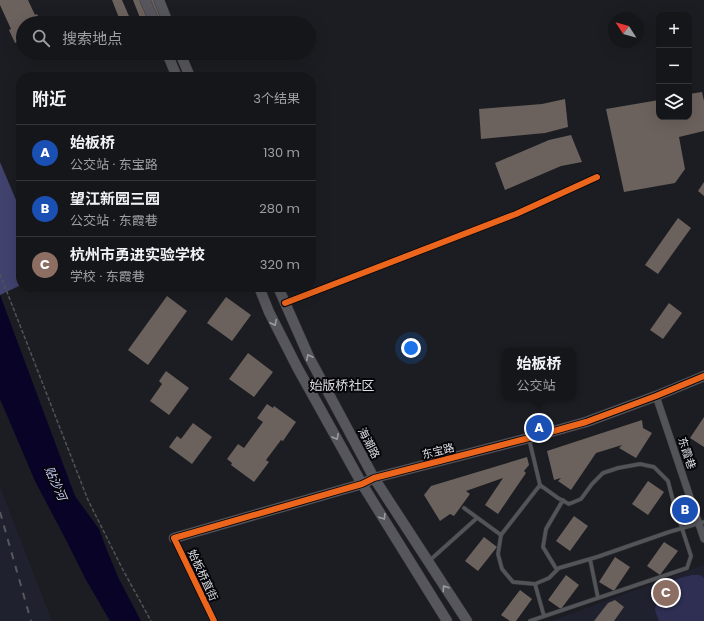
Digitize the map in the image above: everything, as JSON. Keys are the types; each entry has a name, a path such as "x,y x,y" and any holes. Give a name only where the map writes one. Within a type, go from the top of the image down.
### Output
{"main road":[{"path":"145,0 152,16"},
{"path":"159,0 165,16"},
{"path":"170,60 175,72"},
{"path":"183,60 188,72"},
{"path":"261,292 269,312 297,367 362,484 447,621"},
{"name":"海潮路","path":"280,292 309,357 374,478 467,621"},
{"name":"东宝路","path":"174,538 362,484 374,478 586,422 656,396 704,376"}],"street":[{"path":"316,291 516,214 597,177"},
{"path":"285,303 314,292"},
{"name":"东霞巷","path":"656,396 701,523 704,539"},
{"name":"始板桥直街","path":"174,538 214,621"}],"lane":[{"path":"529,438 540,485 569,504 581,499 592,484 604,473 618,468 640,464 654,467 668,481 691,556 687,568 530,621"},
{"path":"540,485 501,535 498,554 502,569 513,582 535,584 549,578 559,568 701,523"},
{"path":"557,570 543,546 546,529 563,500"},
{"path":"464,508 501,535"},
{"path":"428,562 477,518"},
{"path":"590,559 598,598"},
{"path":"535,584 544,616"}],"path":[{"path":"0,274 88,500 122,568 151,621"}],"shaded area":[{"path":"0,162 16,200 16,287 0,295"},
{"path":"0,487 52,621 0,621"},
{"path":"704,565 704,621 551,621"},
{"path":"700,575 704,578 704,621 659,621 655,609 662,591 673,581 682,577"}],"water":[{"name":"贴沙河","path":"0,295 75,496 99,529 119,579 141,621 110,621 86,580 35,481 0,399"}],"building":[{"path":"0,0 28,0 35,15 37,14 38,16 16,16 15,43 9,30 11,29 0,5"},
{"path":"112,0 122,0 129,16 118,16"},
{"path":"133,0 162,0 168,16 139,16"},
{"path":"702,92 704,101 704,131 679,137 685,169 675,183 624,192 606,109 656,101 656,120 692,120 692,94"},
{"path":"565,99 568,127 545,133 481,139 479,109 542,104"},
{"path":"571,135 582,162 561,166 505,190 495,163 549,140"},
{"path":"704,182 704,196 698,191"},
{"path":"678,218 691,228 658,274 645,265"},
{"path":"167,296 187,311 148,365 128,350"},
{"path":"226,297 251,315 232,341 207,323"},
{"path":"669,303 682,313 663,339 650,330"},
{"path":"248,353 273,372 254,397 229,379"},
{"path":"166,371 189,388 169,415 150,401 162,384 159,381"},
{"path":"267,404 273,408 274,406 296,422 283,441 281,440 266,460 269,462 254,482 231,465 232,463 227,459 238,444 244,448 263,422 257,418"},
{"path":"704,417 704,447 690,438"},
{"path":"642,420 643,428 652,433 636,458 619,448 622,445 596,453 571,490 558,481 561,478 554,480 547,451"},
{"path":"193,423 212,437 192,464 169,447 177,436 181,439"},
{"path":"527,457 529,465 524,471 526,473 498,514 485,505 503,478 466,491 470,494 454,516 450,514 440,521 424,495 431,486"},
{"path":"648,481 664,492 648,515 632,504"},
{"path":"574,516 588,526 570,551 556,541"},
{"path":"484,537 497,547 478,571 465,561"},
{"path":"664,542 678,551 660,575 647,566"},
{"path":"615,557 630,567 614,591 599,582"},
{"path":"566,575 579,585 561,609 548,600"},
{"path":"520,590 532,599 516,621 510,621 501,615"},
{"path":"615,600 624,607 614,621 594,621 608,603"}],"railway":[{"path":"0,512 31,621"}],"cycle path":[{"path":"316,291 516,214 597,177"},
{"path":"285,303 314,292"},
{"path":"214,621 174,538 362,484 374,478 586,422 656,396 704,376"}],"place":[{"name":"始板桥","path":"539,428"},
{"name":"望江新园三园","path":"685,510"},
{"name":"杭州市勇进实验学校","path":"666,593"}],"district":[{"name":"始版桥社区","path":"342,385"}]}
